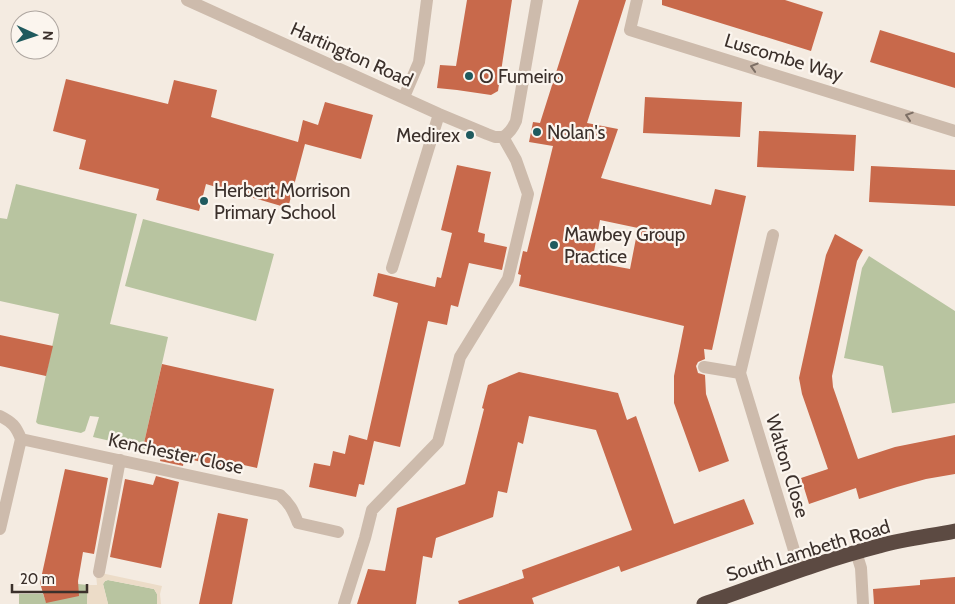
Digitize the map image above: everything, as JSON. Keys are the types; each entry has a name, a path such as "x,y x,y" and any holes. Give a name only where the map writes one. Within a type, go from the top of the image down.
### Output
{"highway":[{"name":"South Lambeth Road","path":"704,604 856,552 955,531"}],"street":[{"name":"Hartington Road","path":"187,0 439,114 487,134 504,137"},
{"path":"404,97 419,62 427,0"},
{"path":"344,604 372,510 438,442 460,357 508,279 528,194 516,160 504,137 514,128 516,121 537,0"},
{"name":"Luscombe Way","path":"637,0 630,30 955,131"},
{"path":"392,268 439,114"},
{"path":"704,367 740,373 773,235"},
{"name":"Walton Close","path":"740,373 800,570"},
{"path":"0,416 12,422 21,439 0,529"},
{"name":"Kenchester Close","path":"21,439 280,495 294,511 298,523 338,532"},
{"path":"99,572 120,460"},
{"path":"856,552 860,568 863,604"}],"green space":[{"path":"16,184 137,214 110,324 168,337 144,443 164,448 163,453 93,437 99,417 90,416 85,431 81,433 36,422 59,314 0,301 0,218 7,219"},
{"path":"143,219 274,254 256,321 125,286"},
{"path":"869,256 955,311 955,403 892,413 883,366 844,358 862,268"},
{"path":"108,580 154,589 157,594 157,604 108,604 103,584"},
{"path":"78,584 88,585 87,604 19,604 19,594 43,594 46,602"}],"shaded area":[{"path":"101,573 162,586 160,594 161,604 157,604 157,594 154,589 108,580 103,584 108,604 87,604 88,585 97,585 96,574"}],"building":[{"path":"467,0 512,0 498,91 491,95 437,88 440,65 456,66"},
{"path":"579,0 626,0 587,123 618,129 601,178 711,205 715,189 746,196 712,350 704,349 705,359 698,362 696,366 698,373 705,375 706,394 729,461 699,472 674,403 674,376 684,326 519,286 521,275 518,274 523,251 527,252 553,146 529,142 533,122 540,123","holes":["600,220 638,228 630,269 592,262"]},
{"path":"662,0 785,0 823,12 811,51 662,5"},
{"path":"880,30 955,53 955,88 870,62"},
{"path":"66,79 168,104 174,80 217,90 211,117 298,142 303,120 318,125 325,102 373,115 361,159 305,144 288,208 206,184 199,211 156,200 159,189 79,169 86,140 53,131"},
{"path":"645,97 742,102 740,137 643,133"},
{"path":"759,131 856,135 854,171 757,167"},
{"path":"457,165 491,172 478,232 485,234 484,242 507,247 502,270 469,263 458,307 451,305 447,325 428,321 400,447 374,441 364,485 359,484 356,497 309,487 314,463 330,466 333,451 345,454 349,435 367,440 398,303 373,296 378,273 435,287 437,277 441,278 452,233 441,230"},
{"path":"871,166 955,170 955,206 869,202"},
{"path":"835,234 863,250 857,261 832,376 833,387 858,459 895,447 955,435 955,474 926,479 859,499 856,488 809,504 801,478 828,469 802,394 799,378 826,255"},
{"path":"0,335 53,346 46,376 0,366"},
{"path":"162,364 274,389 257,468 239,464 237,470 184,458 183,466 160,461 164,448 144,443"},
{"path":"519,372 618,393 627,420 636,416 674,524 744,499 754,524 621,572 619,566 532,598 534,604 459,604 458,601 524,578 522,570 632,530 596,430 529,416 523,444 518,442 507,493 498,491 493,517 436,538 432,558 423,556 416,604 357,604 368,569 385,571 397,508 465,484 484,409 482,408 488,385"},
{"path":"65,469 108,478 94,554 83,552 78,581 79,596 46,603 40,583"},
{"path":"156,476 179,482 161,568 110,557 125,479 153,485"},
{"path":"218,513 248,519 232,604 199,604"},
{"path":"955,577 955,604 874,604 873,589 920,585 920,580"}],"place":[{"name":"O Fumeiro","path":"469,76"},
{"name":"Nolan's","path":"537,132"},
{"name":"Medirex","path":"470,135"},
{"name":"Herbert Morrison Primary School","path":"204,201"},
{"name":"Mawbey Group Practice","path":"554,245"}]}
